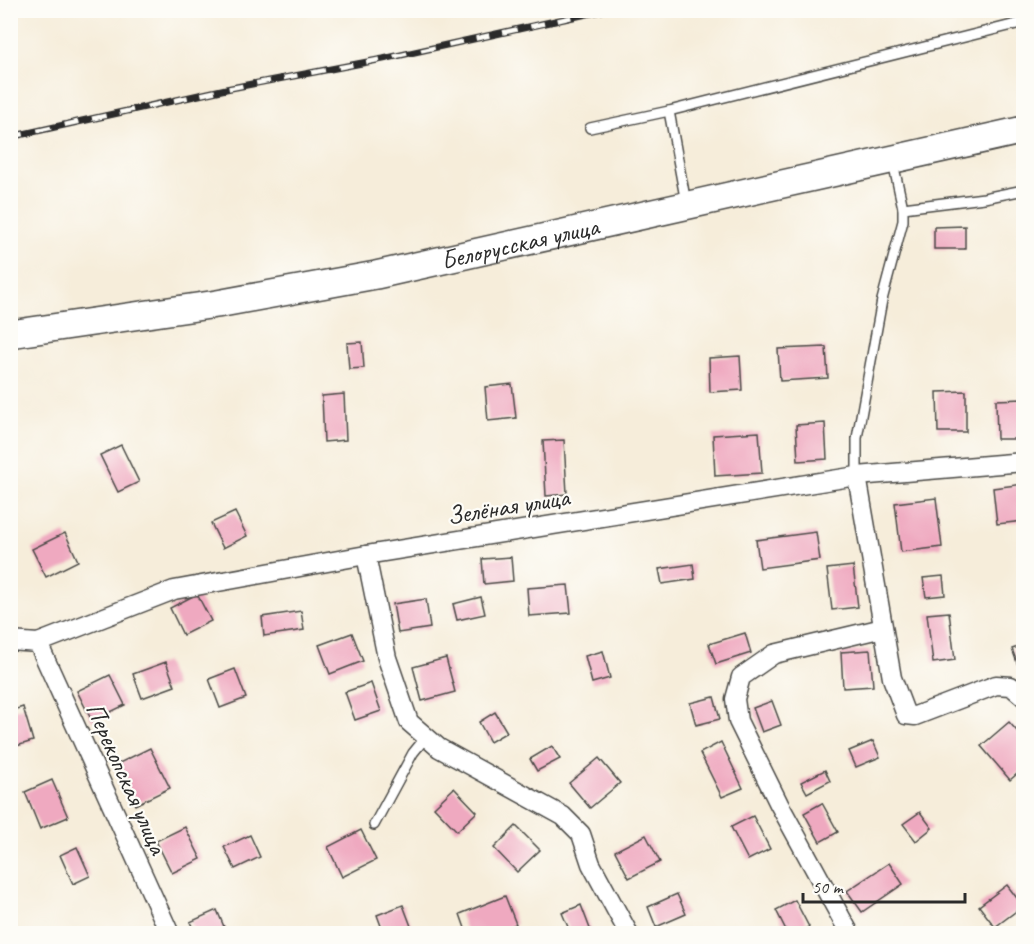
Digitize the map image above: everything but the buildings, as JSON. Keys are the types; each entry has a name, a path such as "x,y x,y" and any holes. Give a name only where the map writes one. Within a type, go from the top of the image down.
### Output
{"main road":[{"name":"Белорусская улица","path":"10,334 217,304 376,275 1023,130"}],"street":[{"name":"Зелёная улица","path":"10,641 38,643 174,590 366,555 857,476 1023,462"},
{"path":"857,476 892,678 906,715 915,716 996,685 1011,686 1023,697"},
{"path":"366,555 387,658 409,722 439,748 562,816 580,834 591,864 629,933"},
{"path":"850,933 779,804 738,721 735,699 741,677 774,654 883,628"},
{"name":"Перекопская улица","path":"38,643 170,933"}],"lane":[{"path":"590,128 669,111 1023,22"},
{"path":"669,111 686,205"},
{"path":"857,476 857,438 882,300 903,221 903,208 892,159"},
{"path":"903,208 984,198 1023,190"},
{"path":"374,825 413,753 426,737"}],"railway":[{"path":"10,137 226,89 383,59 605,10"}]}
